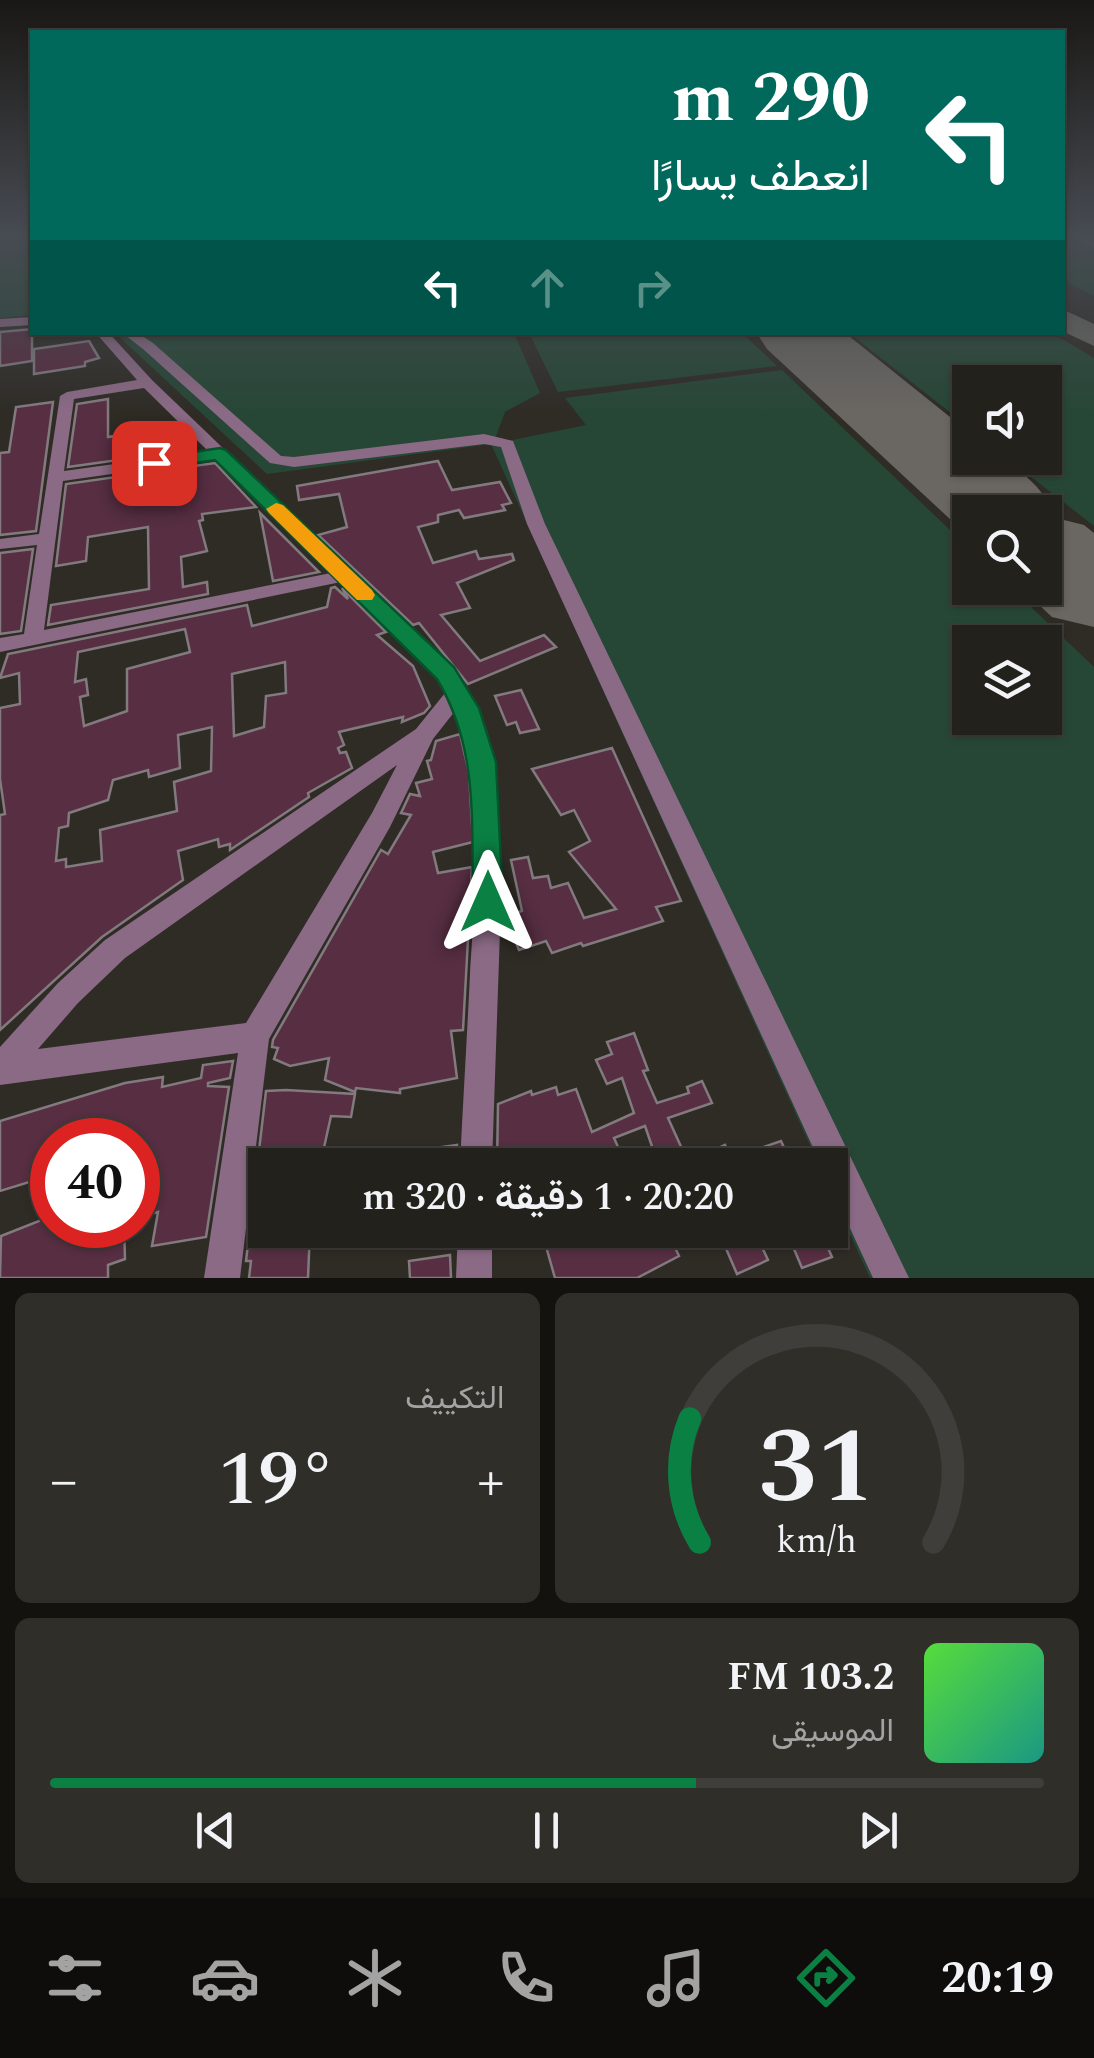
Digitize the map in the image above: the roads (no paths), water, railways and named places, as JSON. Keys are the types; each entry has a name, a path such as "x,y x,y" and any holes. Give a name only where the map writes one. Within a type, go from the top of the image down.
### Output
{"street":[{"path":"0,314 30,312"},
{"path":"0,323 30,321"},
{"path":"104,335 147,383 445,673 476,730 483,762 490,872 477,1148"},
{"path":"132,335 276,460 312,460 484,439 508,444 536,524 892,1278"},
{"path":"32,638 67,396 147,383"},
{"path":"56,477 220,454"},
{"path":"0,544 47,538"},
{"path":"0,645 345,576"},
{"path":"222,1278 255,1036 381,820 424,735 458,691"},
{"path":"0,1070 68,993 115,950 424,735"},
{"path":"0,1070 255,1036"},
{"path":"474,1278 475,1248"}]}
